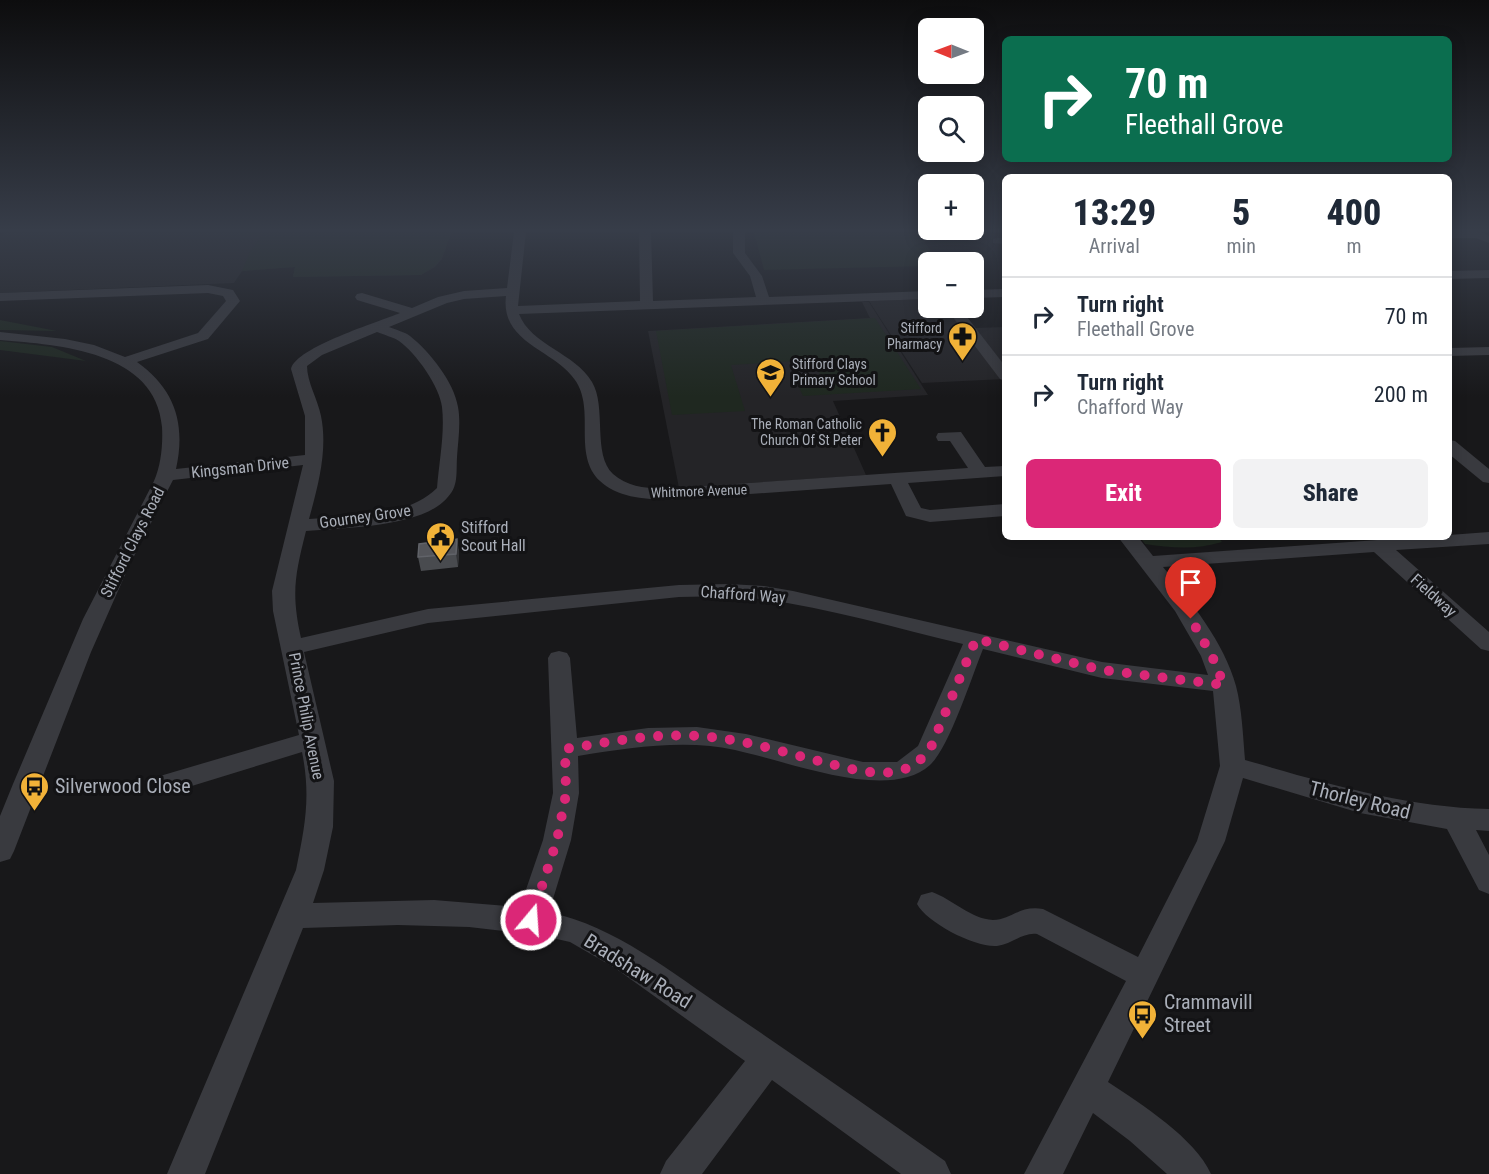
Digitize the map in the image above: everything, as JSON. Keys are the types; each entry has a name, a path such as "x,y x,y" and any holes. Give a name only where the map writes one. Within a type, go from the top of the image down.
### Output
{"street":[{"path":"512,301 513,287"},
{"path":"646,287 646,305"},
{"path":"759,287 763,301"},
{"path":"0,297 208,289 228,293 233,302 203,336 123,362"},
{"path":"984,294 1002,293"},
{"name":"Prince Philip Avenue","path":"186,1174 293,916 310,870 319,827 321,781 284,611 283,591 313,459 315,430 311,401 299,369 300,364 317,352 454,297 646,305 918,295"},
{"path":"362,297 412,312"},
{"name":"Whitmore Avenue","path":"512,301 518,325 564,361 584,381 591,400 598,466 602,473 616,484 643,492 666,494 1002,471"},
{"path":"961,318 1002,372"},
{"name":"Gourney Grove","path":"297,526 398,515 424,507 442,495 446,489 451,420 446,390 429,365 404,338 377,327"},
{"name":"Stifford Clays Road","path":"0,336 74,344 101,352 142,372 160,393 172,429 166,475 109,586 63,689 0,851"},
{"path":"1452,352 1489,351"},
{"path":"944,437 955,436 980,473"},
{"path":"1456,451 1489,456"},
{"path":"1456,451 1489,478"},
{"name":"Kingsman Drive","path":"166,475 313,459"},
{"path":"897,479 913,512 930,516 1002,510"},
{"path":"1148,562 1489,538"},
{"path":"1043,1174 1088,1089 1211,841 1233,766 1224,685 1198,629 1130,540"},
{"name":"Fieldway","path":"1379,546 1489,644"},
{"name":"Chafford Way","path":"293,647 428,616 680,591 729,590 764,592 793,597 1102,670 1224,685"},
{"path":"565,749 639,737 696,735 723,738 857,770 882,774 901,771 916,764 929,752 976,639"},
{"path":"531,920 557,840 566,794 559,658"},
{"path":"169,783 313,740"},
{"name":"Thorley Road","path":"1233,766 1385,808 1455,819 1489,820"},
{"path":"1455,819 1489,882"},
{"path":"932,904 987,933 1002,933 1029,919 1043,922 1145,976"},
{"name":"Bradshaw Road","path":"293,916 417,912 531,920 576,931 618,954 769,1057 932,1174"},
{"path":"679,1174 769,1057"},
{"path":"1088,1089 1130,1117 1172,1153 1192,1174"}],"shaded area":[{"path":"0,287 145,287 0,293"},
{"path":"918,299 918,318 967,318 975,328 1002,327 1002,379 922,383 869,301"},
{"name":"Stifford Clays Primary School","path":"862,302 869,302 928,395 833,401 866,475 679,488 648,331 870,318"},
{"path":"875,318 921,389 803,396 797,383 824,381 812,360 731,365 745,411 672,415 656,331"},
{"path":"0,320 57,331 0,330"},
{"path":"0,341 52,347 86,361 0,350"},
{"path":"1142,540 1220,540 1222,542 1193,547 1145,544"}],"building":[{"path":"457,539 456,554 418,557 419,544"}],"place":[{"name":"Stifford Pharmacy","path":"963,362"},
{"name":"Stifford Clays Primary School","path":"771,398"},
{"name":"The Roman Catholic Church Of St Peter","path":"883,458"},
{"name":"Stifford Scout Hall","path":"440,562"},
{"name":"Silverwood Close","path":"34,812"},
{"name":"Crammavill Street","path":"1143,1040"}],"route":[{"path":"531,920 557,840 566,794 565,749 639,737 696,735 723,738 857,770 882,774 901,771 916,764 929,752 976,639 1102,670 1224,685 1212,656 1191,619"}]}
